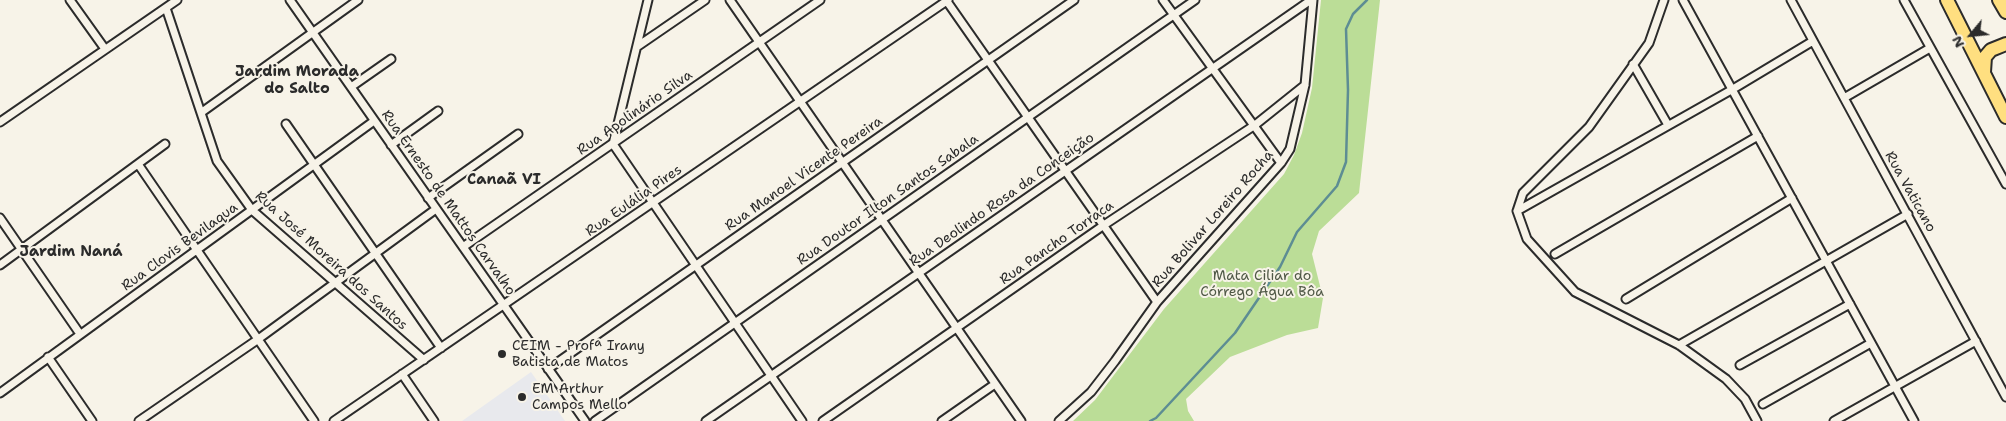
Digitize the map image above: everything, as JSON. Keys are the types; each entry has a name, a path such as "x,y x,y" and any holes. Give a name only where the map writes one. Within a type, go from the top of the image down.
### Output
{"highway":[{"path":"1948,0 2006,117"},
{"path":"1999,0 2006,12"},
{"path":"1984,72 1985,57 1991,50 2006,44"}],"street":[{"path":"70,0 104,50"},
{"path":"0,122 177,0"},
{"name":"Rua Ernesto de Mattos Carvalho","path":"290,0 585,421"},
{"path":"202,112 358,0"},
{"path":"648,0 612,144 802,421"},
{"path":"638,46 705,0"},
{"path":"730,0 1021,421"},
{"name":"Rua Apolinário Silva","path":"463,247 820,0"},
{"path":"947,0 1157,302"},
{"name":"Rua Eulália Pires","path":"334,421 947,0"},
{"name":"Rua Manoel Vicente Pereira","path":"548,369 1074,0"},
{"path":"1163,0 1281,162"},
{"name":"Rua Doutor Ilton Santos Sabala","path":"595,421 1195,0"},
{"name":"Rua Deolindo Rosa da Conceição","path":"706,421 1312,0"},
{"name":"Rua Bolivar Loreiro Rocha","path":"1059,421 1090,392 1116,361 1157,302 1281,162 1290,149 1305,85 1312,0"},
{"path":"1664,0 1649,42 1589,127 1523,194 1517,212 1527,240 1575,292 1679,345 1726,379 1745,398 1757,421"},
{"path":"1683,0 1914,421"},
{"name":"Rua Vaticano","path":"1791,0 1976,341 2004,388 2006,397"},
{"path":"1904,0 2006,184"},
{"name":"Rua José Moreira dos Santos","path":"166,8 217,161 252,210 424,360"},
{"path":"1517,212 1733,89 1813,41"},
{"path":"1844,98 1930,48"},
{"path":"351,87 390,59"},
{"path":"1633,64 1668,125"},
{"name":"Rua Pancho Torraca","path":"824,421 1104,225 1255,125 1305,85"},
{"path":"391,145 438,111"},
{"name":"Rua Clovis Bevilaqua","path":"0,394 48,357 374,121"},
{"path":"286,124 441,348"},
{"path":"428,198 518,134"},
{"path":"1555,254 1758,136"},
{"path":"0,266 165,144"},
{"path":"138,164 314,421"},
{"path":"1626,299 1792,198"},
{"path":"139,421 258,340 335,284 375,252 436,209"},
{"path":"1679,345 1908,214"},
{"path":"0,218 80,334"},
{"path":"1740,365 1850,304"},
{"path":"1834,421 1976,341"},
{"path":"1763,404 1871,343"},
{"path":"48,357 92,421"},
{"path":"402,374 434,421"},
{"path":"942,421 995,384"}],"shaded area":[{"name":"EM Arthur Campos Mello","path":"531,372 565,421 462,421"}],"green space":[{"name":"Mata Ciliar do Córrego Água Bôa","path":"1321,0 1380,0 1359,193 1319,231 1312,254 1323,298 1318,328 1287,335 1230,357 1186,399 1188,411 1194,421 1073,421 1095,400 1164,309 1284,174 1294,155 1302,133 1312,88"}],"waterway":[{"path":"1150,421 1156,418 1235,333 1280,267 1297,232 1337,186 1346,162 1348,90 1346,29 1353,14 1367,0"}],"place":[{"name":"CEIM - Profª Irany Batista de Matos","path":"502,354"},
{"name":"EM Arthur Campos Mello","path":"522,397"}],"district":[{"name":"Jardim Morada do Salto","path":"297,80"},
{"name":"Canaã VI","path":"504,180"},
{"name":"Jardim Naná","path":"71,252"}]}
